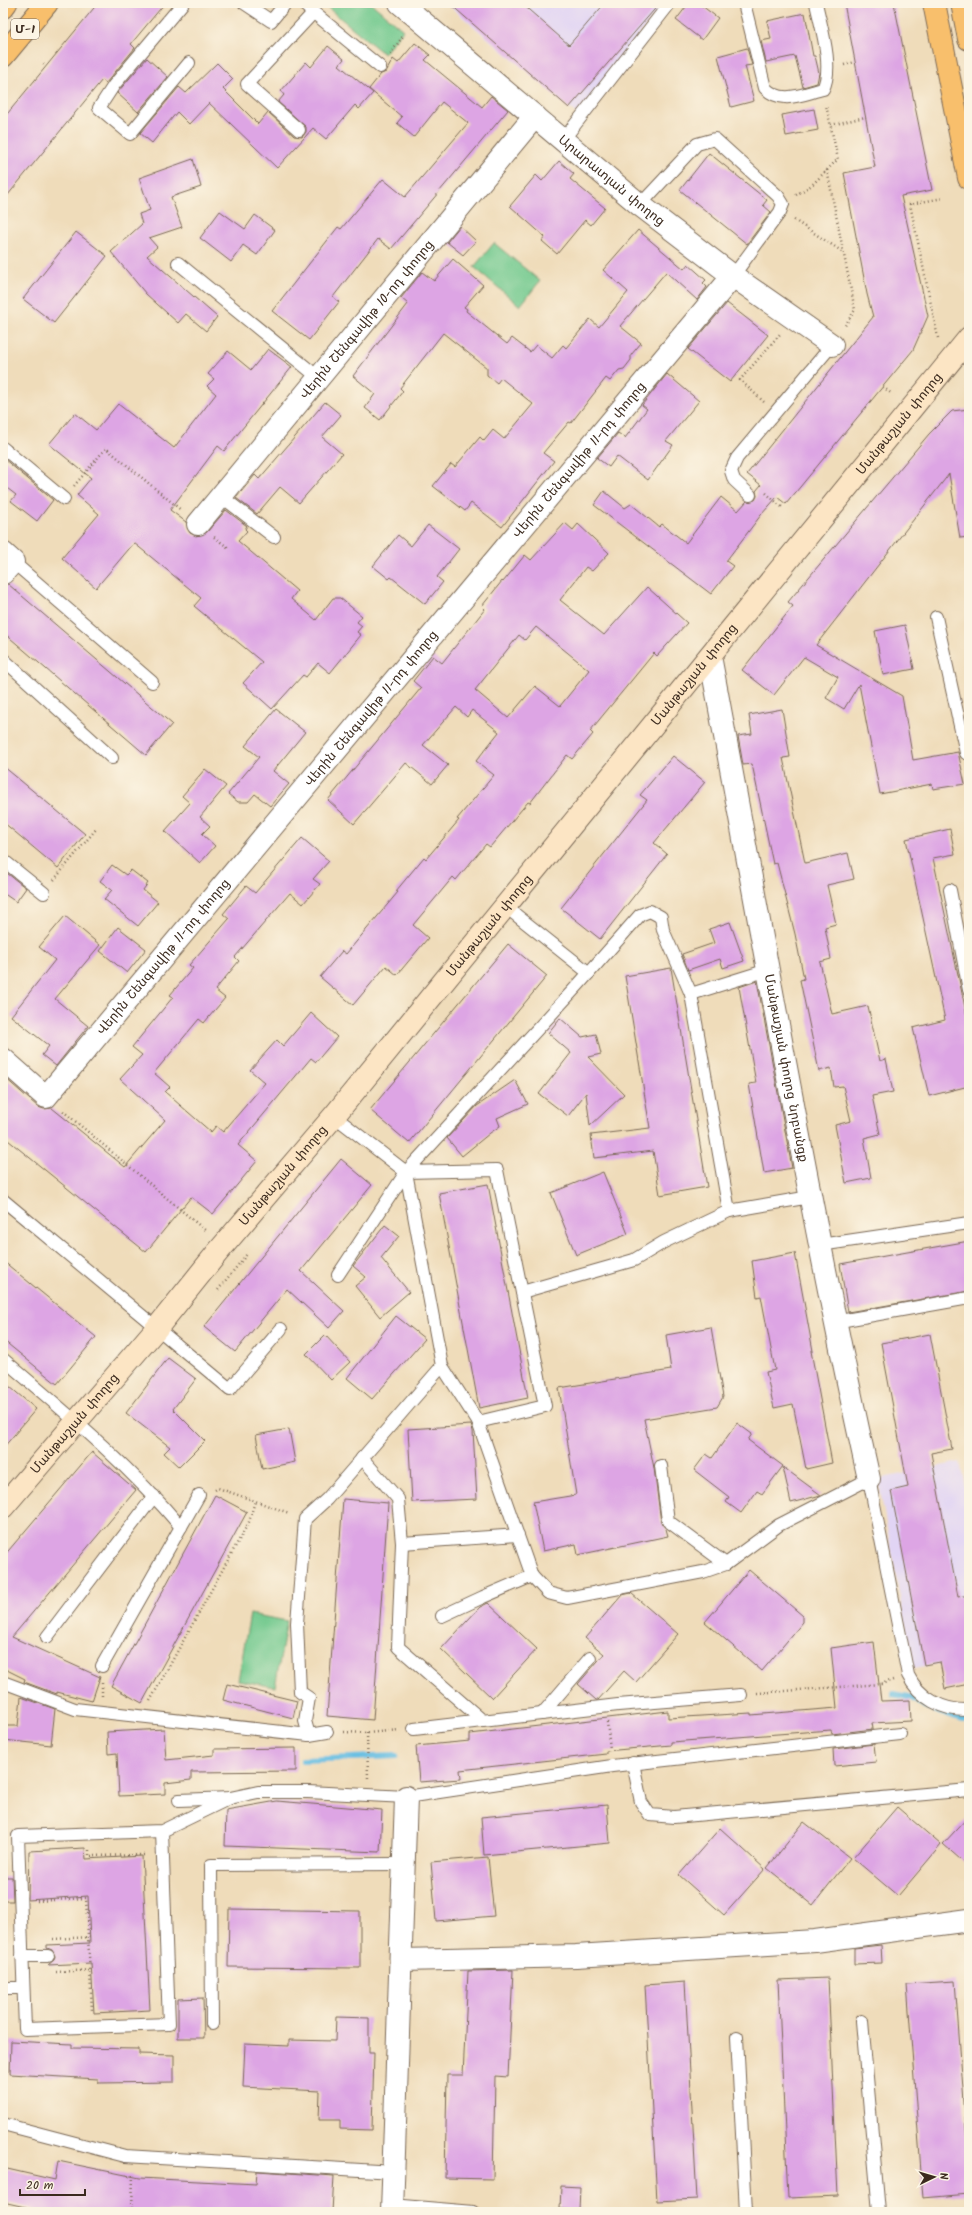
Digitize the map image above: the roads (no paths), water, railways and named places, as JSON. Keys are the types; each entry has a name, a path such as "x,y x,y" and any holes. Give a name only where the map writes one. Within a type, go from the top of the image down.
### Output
{"main road":[{"name":"Մ-1","path":"3,7 6,3"},
{"name":"Մ-1","path":"3,56 47,3"},
{"path":"934,3 969,178"},
{"path":"962,3 969,39"}],"street":[{"name":"Արարատյան փողոց","path":"400,3 640,205 733,276 832,346"},
{"name":"Վերին Շենգավիթ 10-րդ փողոց","path":"198,524 535,116"},
{"name":"Վերին Շենգավիթ 11-րդ փողոց","path":"3,1059 46,1097 733,276"},
{"name":"Մանթաշյան փողոց","path":"3,1507 156,1329 217,1253 334,1116 969,338"},
{"name":"Մանթաշյան փողոց նրբանցք","path":"710,656 834,1322 869,1479"},
{"path":"392,2209 406,1797"},
{"path":"400,1960 576,1956 799,1942 969,1920"}],"lane":[{"path":"183,3 114,85 98,108 130,134 189,63"},
{"path":"244,3 271,21 286,3"},
{"path":"302,3 380,66"},
{"path":"563,140 670,3"},
{"path":"744,3 765,88 772,95 783,98 823,89 827,82 828,68 816,3"},
{"path":"300,130 247,84 313,13"},
{"path":"640,205 697,144 715,139 778,196 781,208 733,276"},
{"path":"178,263 319,378"},
{"path":"750,495 734,480 731,471 737,458 832,346"},
{"path":"3,448 64,499"},
{"path":"221,496 274,536"},
{"path":"6,563 152,682"},
{"path":"936,617 966,753 969,752"},
{"path":"3,659 112,758"},
{"path":"3,860 44,893"},
{"path":"950,890 969,990"},
{"path":"506,907 589,973"},
{"path":"338,1275 406,1172 589,973 640,915 650,911 661,917 663,930 691,994 729,1211"},
{"path":"691,994 768,970"},
{"path":"334,1116 406,1172 497,1170 545,1406 478,1422"},
{"path":"406,1172 442,1366 478,1422 532,1576 548,1593 567,1598 703,1572 726,1564 779,1525 869,1479 908,1675 914,1686 933,1703 958,1710 969,1710"},
{"path":"522,1292 634,1260 664,1242 729,1211 810,1197"},
{"path":"3,1200 156,1329 230,1389 281,1329"},
{"path":"820,1245 969,1223"},
{"path":"834,1322 969,1298"},
{"path":"3,1358 77,1422 154,1496 180,1527"},
{"path":"309,1735 305,1722 308,1698 300,1692 296,1623 305,1519 327,1499 442,1366"},
{"path":"362,1458 398,1499 402,1543 398,1647 483,1720"},
{"path":"661,1466 668,1521 726,1564"},
{"path":"102,1666 199,1494"},
{"path":"47,1637 154,1496"},
{"path":"402,1543 518,1535"},
{"path":"442,1616 532,1576"},
{"path":"542,1714 590,1658"},
{"path":"3,1682 75,1709 309,1735 327,1732"},
{"path":"414,1728 741,1695"},
{"path":"179,1800 230,1798 258,1792 308,1792 406,1797 633,1763 900,1734"},
{"path":"633,1763 641,1802 650,1815 674,1817 969,1790"},
{"path":"162,1832 169,2024 25,2029 18,1836 162,1832 230,1798"},
{"path":"212,2024 211,1865 403,1864"},
{"path":"22,1956 48,1956"},
{"path":"3,1988 23,1988"},
{"path":"862,2021 879,2212"},
{"path":"737,2037 746,2212"},
{"path":"3,2124 125,2156 394,2172"},
{"path":"392,2209 474,2212"}],"waterway":[{"path":"893,1694 913,1698 927,1708 962,1720 969,1719"},
{"path":"303,1760 396,1756"}]}
